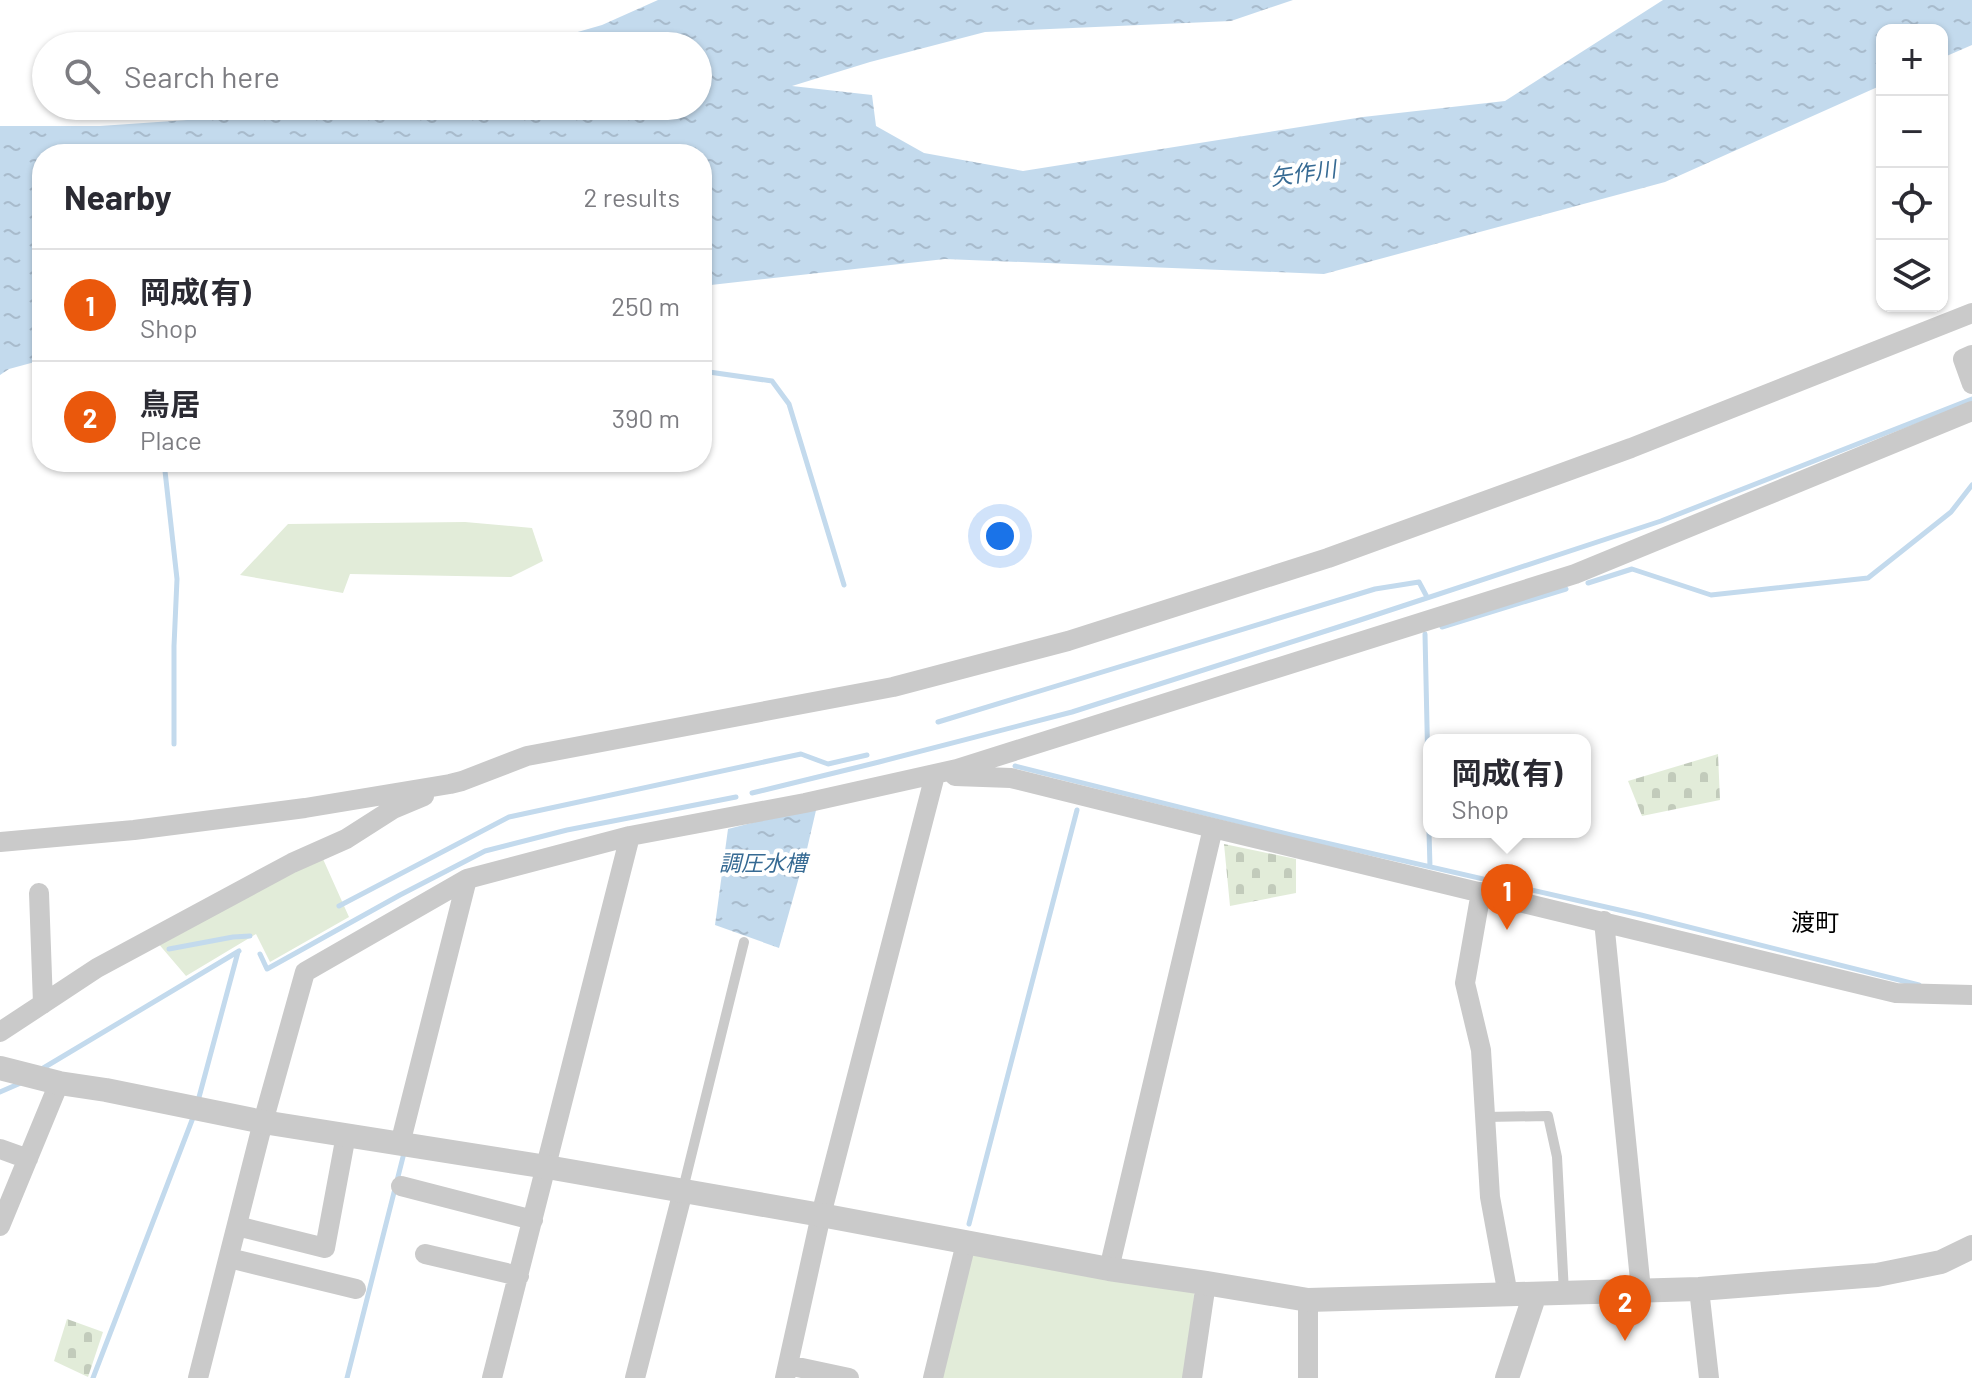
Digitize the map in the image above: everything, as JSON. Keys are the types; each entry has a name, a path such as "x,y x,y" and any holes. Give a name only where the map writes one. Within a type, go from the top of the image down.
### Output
{"street":[{"path":"0,842 134,830 305,808 450,784 527,756 893,687 1068,641 1314,563 1400,532 1631,448 1972,313"},
{"path":"1972,355 1963,359 1972,384"},
{"path":"198,1378 305,972 467,879 630,836 935,775 1575,574 1972,411"},
{"path":"935,775 1011,778 1896,993 1972,995"},
{"path":"849,1378 787,1372 821,1215 935,775"},
{"path":"0,1032 97,968 292,863 346,839 393,809 450,784"},
{"path":"1109,1269 1213,828"},
{"path":"492,1378 630,836"},
{"path":"400,1144 467,879"},
{"path":"1481,892 1465,983 1481,1050 1490,1197 1508,1295"},
{"path":"39,893 43,1004"},
{"path":"1604,921 1641,1290"},
{"path":"0,1068 59,1083 263,1122 547,1167 1109,1269 1308,1300 1699,1289 1877,1275 1941,1262 1972,1247"},
{"path":"0,1226 59,1083"},
{"path":"237,1226 325,1248 346,1135"},
{"path":"0,1149 28,1159"},
{"path":"401,1186 533,1220"},
{"path":"635,1378 683,1191"},
{"path":"933,1378 966,1243"},
{"path":"425,1254 519,1276"},
{"path":"229,1258 356,1289"},
{"path":"1192,1378 1206,1283"},
{"path":"1699,1289 1709,1378"},
{"path":"1507,1378 1535,1294"},
{"path":"1308,1300 1308,1378"}],"lane":[{"path":"683,1191 744,942"},
{"path":"1485,1117 1548,1116 1557,1157 1564,1293"}],"green space":[{"path":"465,522 532,528 543,561 511,577 350,574 343,593 240,575 288,524"},
{"path":"1718,754 1720,800 1642,816 1628,781"},
{"path":"1224,844 1296,859 1296,893 1230,906"},
{"path":"323,859 349,917 270,962 256,934 186,976 157,942 294,866"},
{"path":"973,1253 1194,1293 1191,1378 941,1378"},
{"path":"67,1319 103,1332 88,1377 54,1361"}],"water":[{"name":"矢作川","path":"658,0 1293,0 1231,21 985,32 792,86 872,95 876,126 924,153 1023,171 1363,117 1505,101 1663,0 1972,0 1972,45 1948,55 1948,24 1876,24 1876,88 1665,182 1324,274 945,259 712,285 712,144 32,144 32,363 0,375 0,126 100,126 186,120 712,120 712,32 578,32 602,25"},
{"name":"調圧水槽","path":"817,806 779,948 715,925 728,829"}],"waterway":[{"path":"712,372 772,381 789,404 844,585"},
{"path":"752,793 1072,712 1354,622 1661,521 1972,399"},
{"path":"165,472 177,579 174,744"},
{"path":"1588,583 1632,569 1711,595 1868,578 1951,512 1972,485"},
{"path":"938,722 1375,589 1419,582 1427,597"},
{"path":"1442,627 1566,589"},
{"path":"1425,634 1427,734"},
{"path":"339,906 509,817 801,754 828,764 867,755"},
{"path":"1015,766 1291,835 1641,915 1919,985"},
{"path":"260,954 267,969 485,851 567,830 736,797"},
{"path":"969,1224 1077,810"},
{"path":"1429,838 1430,867"},
{"path":"169,949 250,936"},
{"path":"40,1070 239,951"},
{"path":"198,1101 238,952"},
{"path":"0,1092 23,1082"},
{"path":"93,1378 194,1115"},
{"path":"347,1378 404,1153"}],"place":[{"name":"岡成(有)","path":"1507,930"},
{"name":"鳥居","path":"1625,1341"}],"district":[{"name":"渡町","path":"1815,921"}]}
